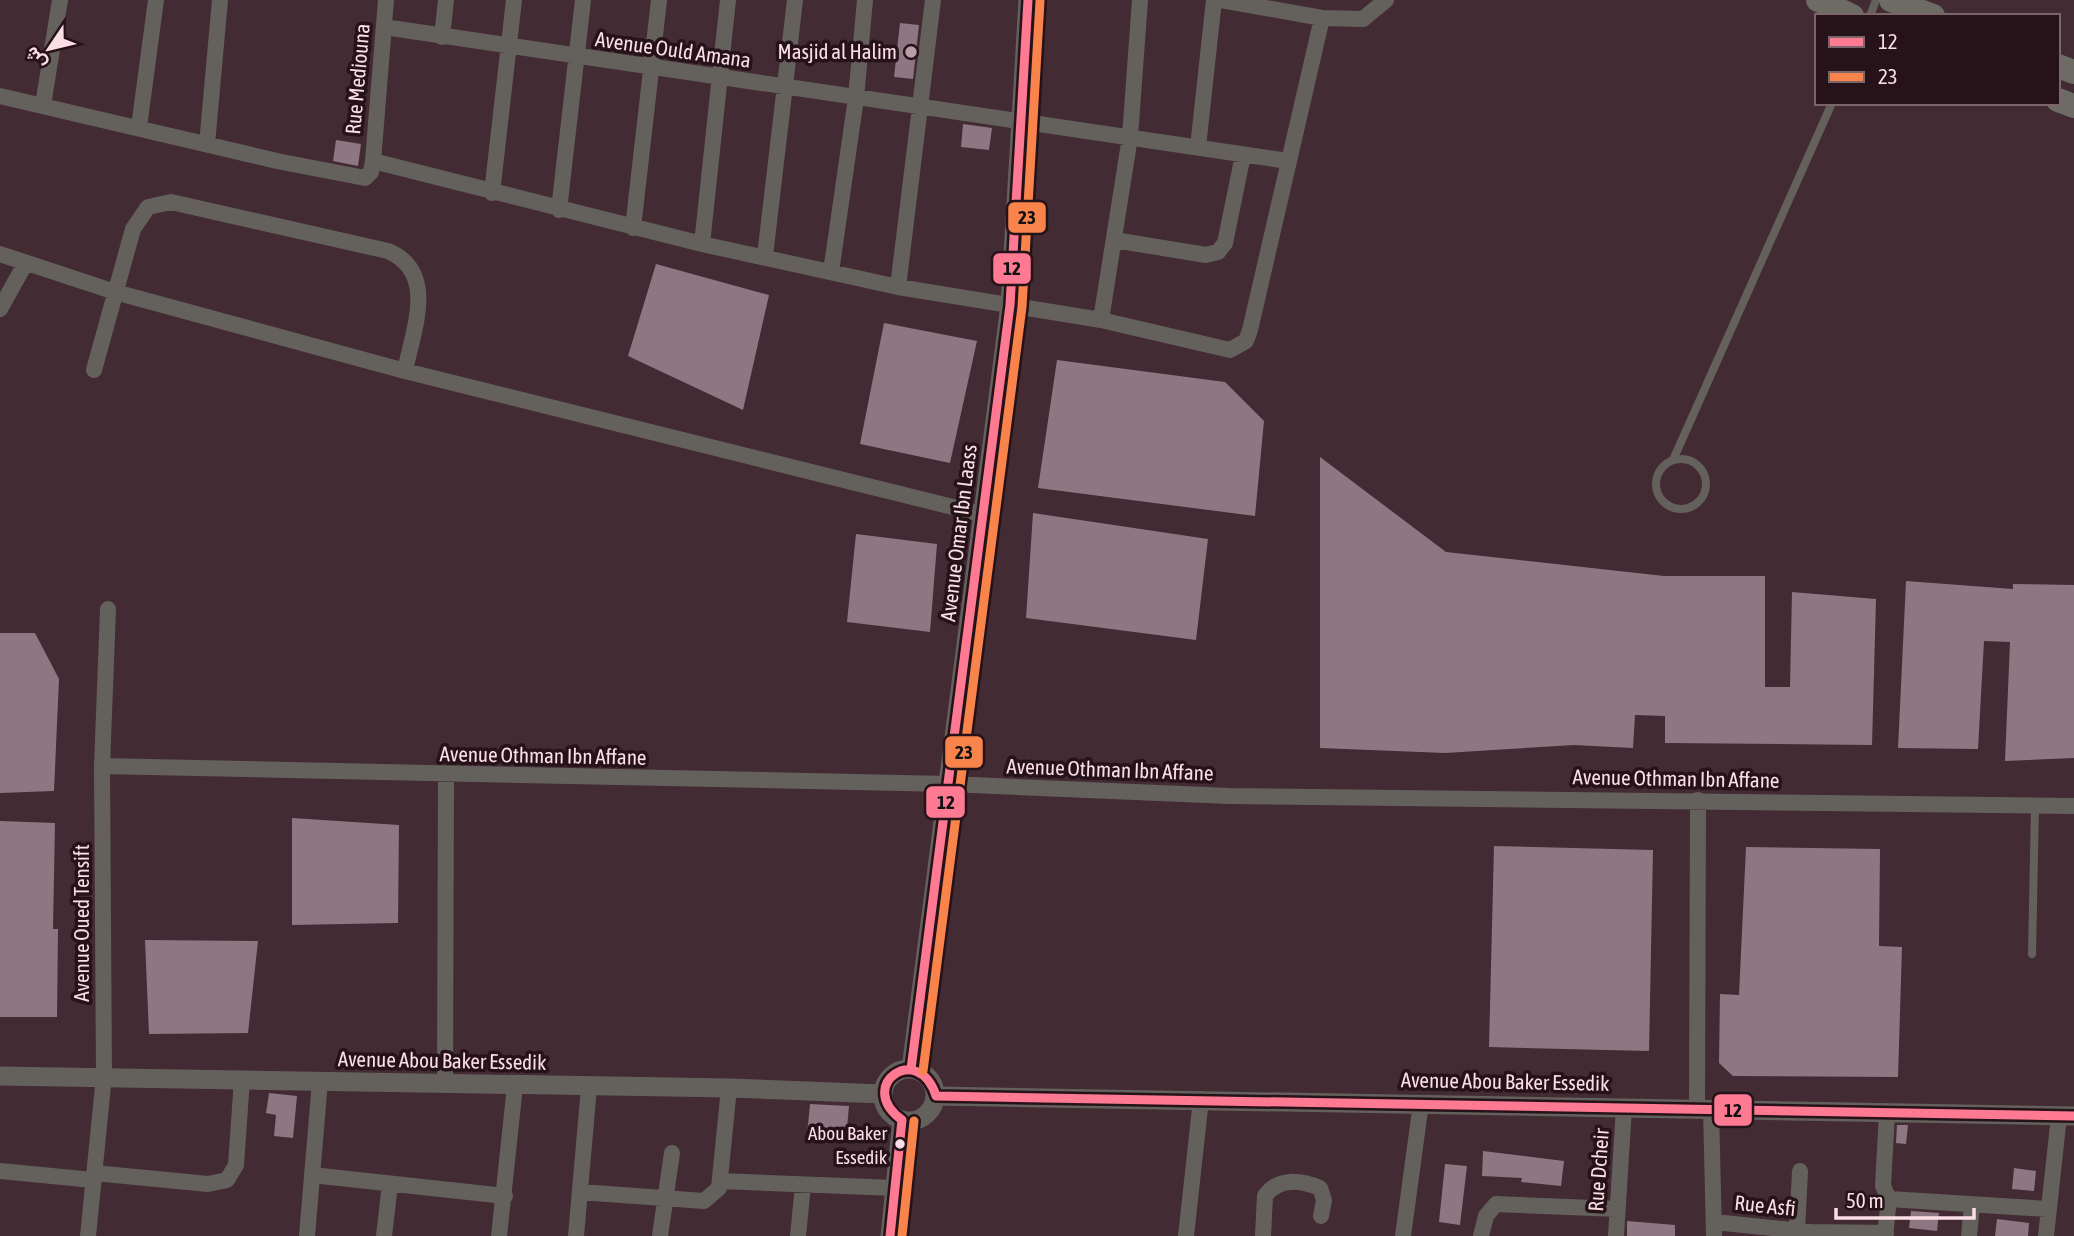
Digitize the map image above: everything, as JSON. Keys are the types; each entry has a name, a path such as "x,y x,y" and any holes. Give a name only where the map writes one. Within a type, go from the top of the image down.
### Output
{"main road":[{"path":"1818,0 1848,14"},
{"path":"1891,0 1928,14"}],"street":[{"path":"43,105 60,0"},
{"path":"139,127 156,0"},
{"path":"207,144 220,0"},
{"name":"Rue Mediouna","path":"373,161 386,0"},
{"path":"442,37 446,0"},
{"path":"492,193 514,0"},
{"path":"559,210 583,0"},
{"path":"634,228 659,0"},
{"path":"702,244 728,0"},
{"path":"765,256 795,0"},
{"path":"831,272 856,98 865,0"},
{"path":"898,286 922,108 933,0"},
{"name":"Avenue Omar Ibn Laass","path":"911,1069 985,515 1010,305 1028,0"},
{"path":"1101,320 1130,138 1140,0"},
{"path":"1198,147 1214,0"},
{"path":"1221,0 1286,6 1322,18 1363,19 1386,0"},
{"path":"0,96 355,178 369,175 373,161 702,244 898,286 1101,320 1223,350 1239,346 1250,330 1322,18"},
{"name":"Avenue Ould Amana","path":"384,27 1288,161"},
{"path":"1114,240 1206,255 1218,252 1224,243 1242,155"},
{"path":"94,370 139,216 159,203 185,202 388,251 412,267 419,284 405,371"},
{"path":"0,254 115,292 405,371 985,515"},
{"path":"0,309 25,264"},
{"name":"Avenue Oued Tensift","path":"88,1236 104,1076 102,766 108,609"},
{"name":"Avenue Othman Ibn Affane","path":"102,766 948,785 1230,796 2074,806"},
{"path":"445,1084 446,775"},
{"path":"1698,800 1704,1108 1714,1229"},
{"path":"911,1069 919,1070 931,1080 936,1096 925,1117 909,1122 888,1110 883,1094 889,1079 895,1073 911,1069"},
{"name":"Avenue Abou Baker Essedik","path":"0,1076 729,1088 883,1094"},
{"path":"0,1171 208,1184 227,1180 236,1164 242,1079"},
{"path":"307,1236 320,1081"},
{"path":"499,1236 515,1086"},
{"path":"576,1236 589,1087"},
{"path":"580,1192 664,1200 704,1201 714,1196 720,1181 729,1088"},
{"name":"Avenue Abou Baker Essedik","path":"936,1096 2066,1116"},
{"path":"1186,1236 1201,1099"},
{"path":"1403,1236 1421,1103"},
{"name":"Rue Dcheir","path":"1616,1236 1624,1107"},
{"path":"1885,1234 1889,1199 1883,1186 1887,1112"},
{"path":"2046,1236 2048,1209 2066,1116"},
{"path":"890,1236 902,1120"},
{"path":"660,1236 672,1153"},
{"path":"1800,1171 1806,1233"},
{"path":"312,1175 505,1196"},
{"path":"720,1181 895,1188"},
{"path":"1263,1236 1265,1196 1281,1183 1290,1181 1320,1188 1324,1200 1321,1216"},
{"path":"384,1236 390,1184"},
{"path":"798,1236 803,1185"},
{"path":"1889,1199 2048,1209"},
{"path":"1481,1236 1486,1216 1496,1204 1618,1209"},
{"path":"1969,1236 1972,1205"},
{"name":"Rue Asfi","path":"1714,1229 1885,1234"}],"lane":[{"path":"1673,460 1686,459 1698,465 1706,476 1707,489 1701,501 1690,509 1677,509 1665,504 1657,493 1656,480 1662,467 1673,460 1831,105"},
{"path":"2032,954 2035,806"}],"building":[{"name":"Masjid al Halim","path":"900,23 919,25 913,79 894,77"},
{"path":"963,124 992,128 989,150 961,147"},
{"path":"336,140 361,144 358,166 333,161"},
{"path":"656,264 769,295 743,410 628,356"},
{"path":"884,323 977,341 950,463 860,444"},
{"path":"1057,360 1225,382 1264,421 1255,516 1038,488"},
{"path":"1320,457 1446,552 1664,576 1765,576 1765,687 1790,687 1792,592 1876,599 1872,745 1665,743 1665,716 1635,715 1633,748 1574,745 1445,753 1320,748"},
{"path":"1033,513 1208,539 1196,640 1026,618"},
{"path":"856,534 937,544 930,632 847,622"},
{"path":"1906,581 2013,589 2013,584 2074,585 2074,758 2005,761 2010,642 1984,641 1978,749 1898,748"},
{"path":"0,633 35,633 59,679 54,791 0,793"},
{"path":"292,818 399,825 398,923 292,925"},
{"path":"0,821 55,823 53,929 58,929 57,1017 0,1017"},
{"path":"1494,846 1653,850 1649,1051 1489,1047"},
{"path":"1746,847 1880,849 1879,946 1902,947 1898,1077 1733,1076 1719,1063 1720,994 1739,995"},
{"path":"145,940 258,941 248,1033 149,1034"},
{"path":"269,1093 297,1096 293,1138 274,1136 276,1115 266,1113"},
{"path":"810,1104 849,1106 846,1139 807,1135"},
{"path":"1897,1125 1908,1125 1906,1144 1896,1143"},
{"path":"1483,1151 1564,1161 1561,1186 1521,1182 1522,1178 1482,1176"},
{"path":"1445,1164 1467,1166 1460,1225 1439,1222"},
{"path":"2014,1168 2036,1171 2034,1191 2012,1189"},
{"path":"1911,1211 1939,1213 1937,1231 1909,1228"},
{"path":"1997,1219 2029,1223 2028,1236 1995,1236"},
{"path":"1627,1221 1675,1225 1675,1236 1627,1236"}],"transit line":[{"name":"12","path":"911,1069 1010,305 1028,0"},
{"name":"23","path":"923,1071 1022,307 1040,1"},
{"name":"12","path":"890,1236 902,1120 889,1107 885,1094 887,1083 895,1074 905,1070 917,1072 928,1080 936,1096 2074,1116"},
{"name":"23","path":"902,1236 914,1121"}],"place":[{"name":"Masjid al Halim","path":"911,52"},
{"name":"Abou Baker Essedik","path":"900,1144"}]}
